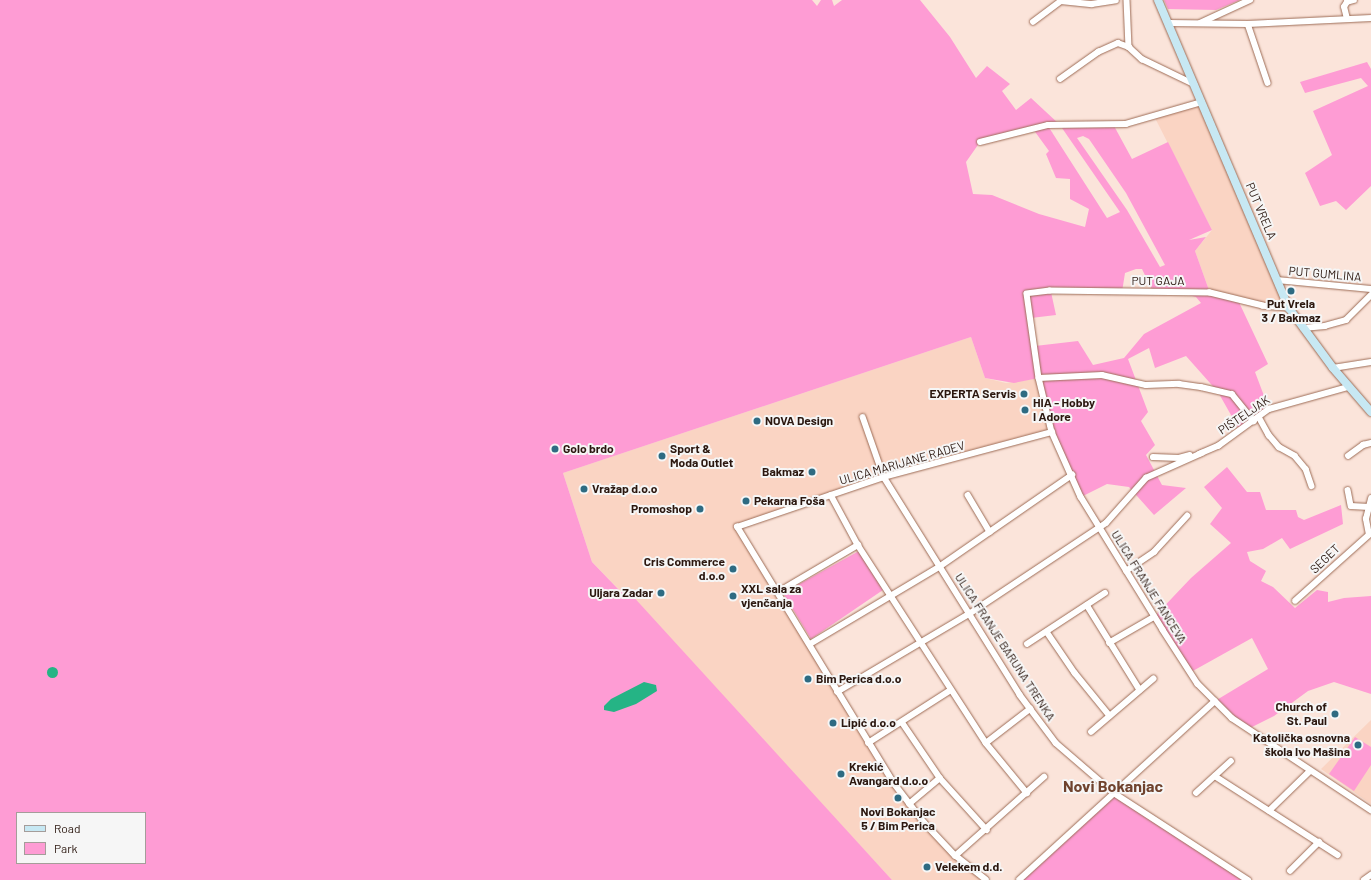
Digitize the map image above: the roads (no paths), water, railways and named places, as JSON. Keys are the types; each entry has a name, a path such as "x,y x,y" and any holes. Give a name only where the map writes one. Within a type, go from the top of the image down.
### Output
{"main road":[{"name":"PUT VRELA","path":"1158,0 1289,308 1333,368 1371,412"}],"street":[{"path":"1033,22 1061,2 1069,0 1092,4 1116,0"},
{"path":"1127,0 1129,47"},
{"path":"1198,24 1250,0"},
{"path":"1347,19 1344,7 1347,2 1354,0"},
{"path":"1169,23 1248,24 1371,18"},
{"path":"1248,24 1268,83"},
{"path":"1060,80 1098,52 1118,44 1129,47 1142,59 1195,84"},
{"path":"980,142 1054,125 1126,124 1202,102"},
{"name":"PUT GUMLINA","path":"1277,280 1371,289"},
{"name":"PUT GAJA","path":"1027,294 1050,291 1210,293 1263,306 1289,308"},
{"name":"ULICA FRANJE FANCEVA","path":"1027,294 1039,378 1052,432 1072,476 1099,527 1154,617 1198,684 1232,718 1371,810"},
{"path":"1303,328 1325,326 1346,320 1371,295"},
{"path":"1333,368 1371,362"},
{"path":"1039,378 1102,375 1146,385 1179,384 1200,387 1232,394 1254,421"},
{"name":"PIŠTELJAK","path":"1153,457 1179,458 1202,453 1218,446 1280,404 1348,387"},
{"name":"ULICA FRANJE BARUNA TRENKA","path":"863,416 884,477 939,567 1030,709 1056,743 1114,793 1248,880"},
{"path":"1259,417 1269,435 1279,447 1295,456 1306,468 1312,486"},
{"name":"ULICA MARIJANE RADEV","path":"778,592 736,527 884,477 1052,432"},
{"path":"1348,456 1363,445 1371,443"},
{"path":"837,692 921,644 969,614 1099,527 1146,478 1202,453"},
{"path":"810,644 939,567 1072,476"},
{"path":"1348,490 1351,506 1369,507"},
{"path":"831,495 858,545 951,690 986,743 1027,793"},
{"path":"968,495 990,532"},
{"path":"1370,534 1366,519 1371,499"},
{"path":"1126,571 1154,552 1187,516"},
{"name":"SEGET","path":"1295,601 1370,534"},
{"path":"858,545 778,592 868,743 909,804 955,856 986,880"},
{"path":"1027,644 1105,593"},
{"path":"1087,605 1109,643 1140,690"},
{"path":"1109,643 1154,617"},
{"path":"1047,632 1075,673 1110,716"},
{"path":"1091,732 1153,679"},
{"path":"868,743 951,690"},
{"path":"1019,880 1215,701"},
{"path":"986,743 1030,709"},
{"path":"902,722 940,778 987,830"},
{"path":"1196,793 1232,762"},
{"path":"1270,811 1310,771"},
{"path":"1215,776 1338,855"},
{"path":"909,804 940,778"},
{"path":"955,856 987,830 1044,778"},
{"path":"1290,871 1319,842"},
{"path":"1364,880 1371,875"}],"place":[{"name":"Put Vrela 3 / Bakmaz","path":"1291,291"},
{"name":"EXPERTA Servis","path":"1024,394"},
{"name":"HIA - Hobby I Adore","path":"1025,410"},
{"name":"NOVA Design","path":"757,421"},
{"name":"Golo brdo","path":"555,449"},
{"name":"Sport & Moda Outlet","path":"662,456"},
{"name":"Bakmaz","path":"812,472"},
{"name":"Vražap d.o.o","path":"584,489"},
{"name":"Pekarna Foša","path":"746,501"},
{"name":"Promoshop","path":"700,509"},
{"name":"Cris Commerce d.o.o","path":"733,569"},
{"name":"Uljara Zadar","path":"661,593"},
{"name":"XXL sala za vjenčanja","path":"733,596"},
{"name":"Bim Perica d.o.o","path":"808,679"},
{"name":"Church of St. Paul","path":"1335,714"},
{"name":"Lipić d.o.o","path":"833,723"},
{"name":"Katolička osnovna škola Ivo Mašina","path":"1358,745"},
{"name":"Krekić Avangard d.o.o","path":"841,774"},
{"name":"Novi Bokanjac 5 / Bim Perica","path":"898,798"},
{"name":"Velekem d.d.","path":"927,867"}],"district":[{"name":"Novi Bokanjac","path":"1113,786"}]}
